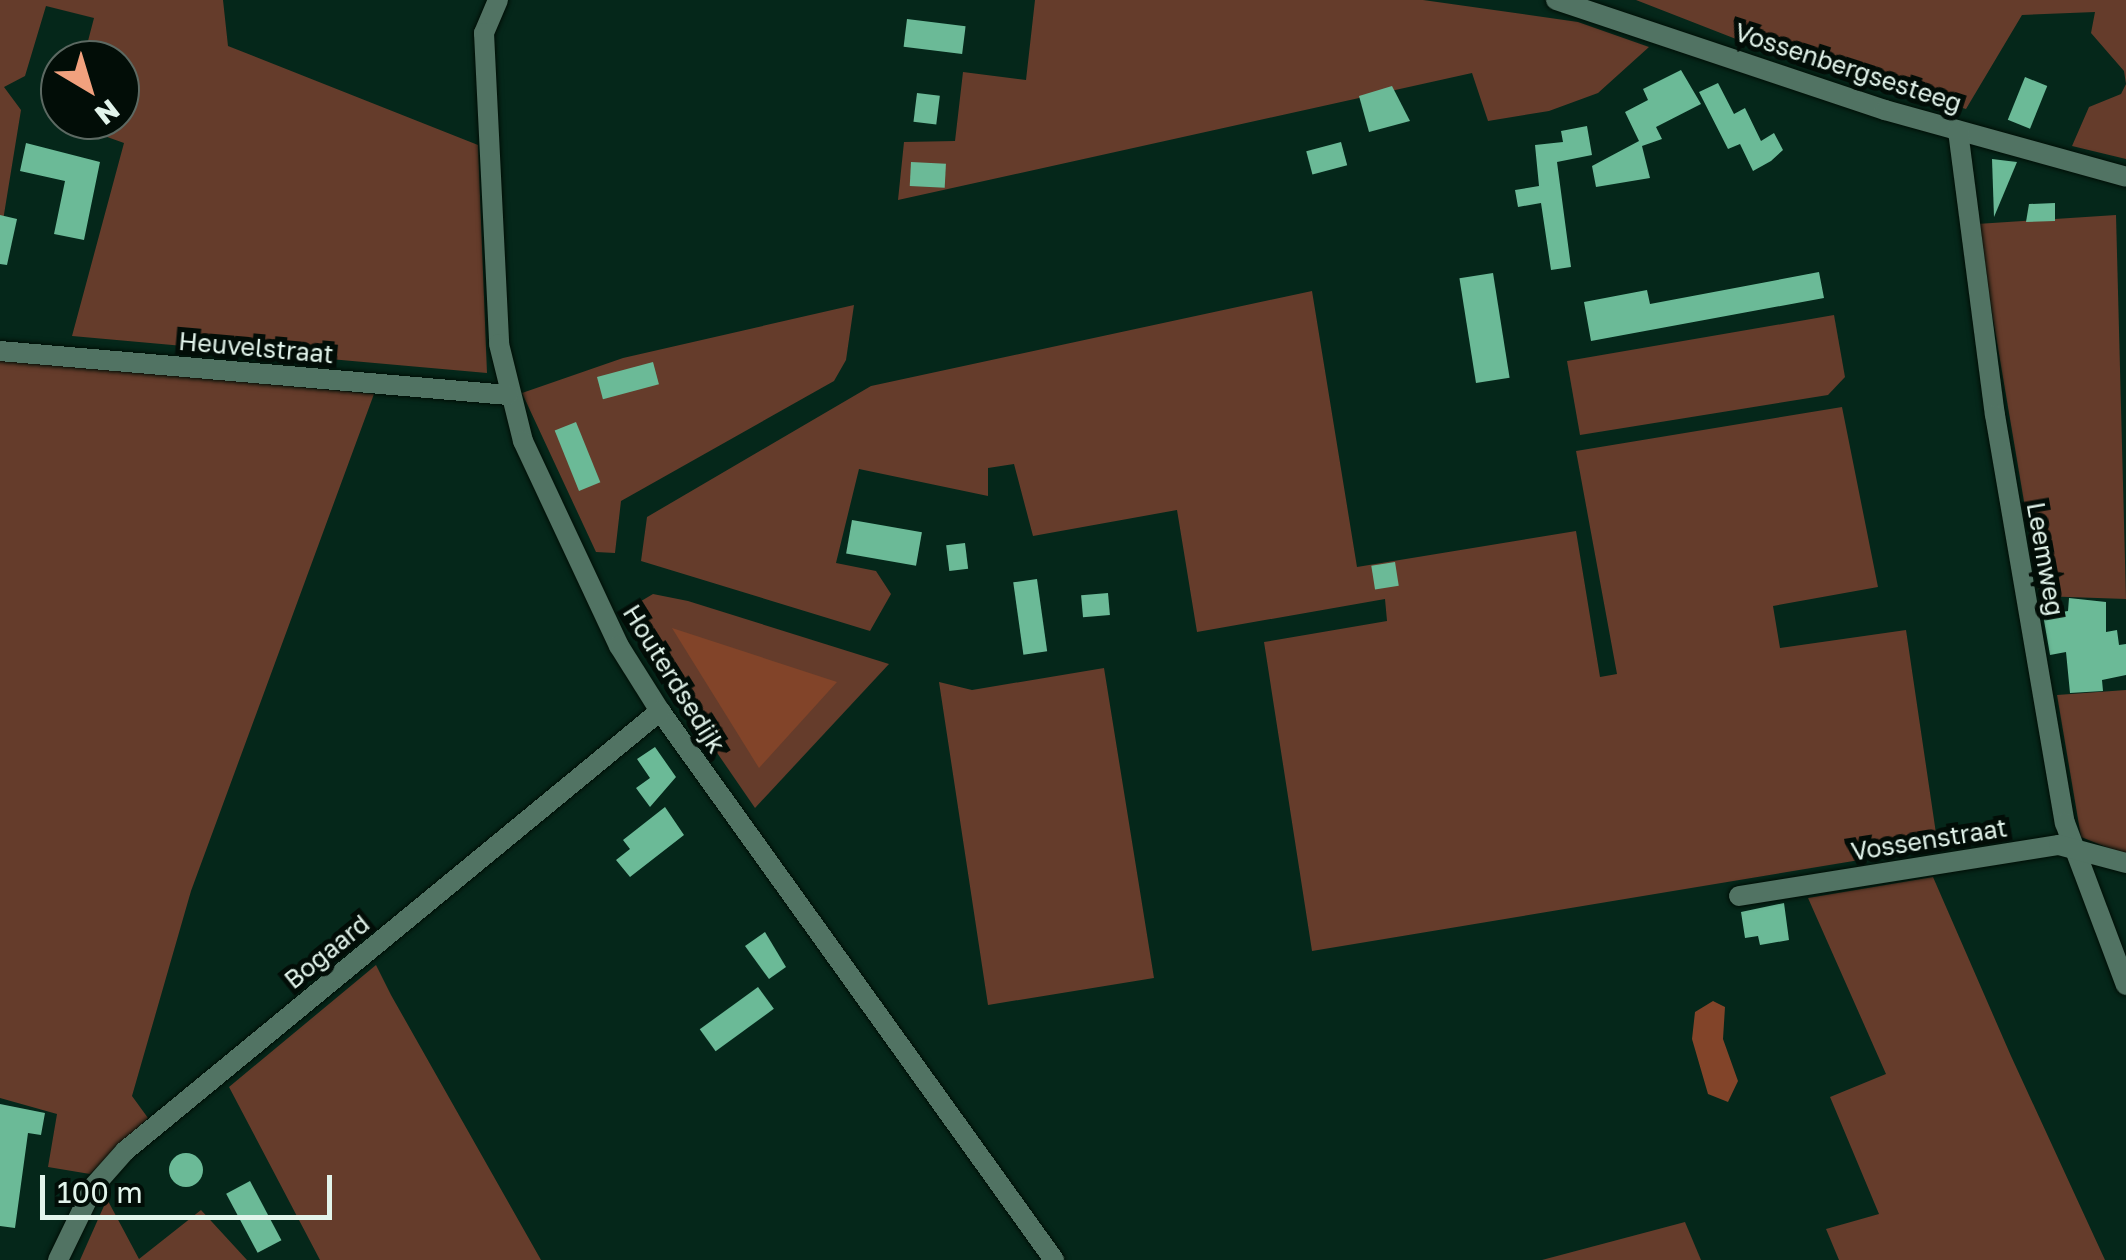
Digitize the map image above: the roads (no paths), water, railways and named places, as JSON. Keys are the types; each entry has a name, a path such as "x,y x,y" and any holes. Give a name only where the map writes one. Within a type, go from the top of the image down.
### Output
{"street":[{"name":"Houterdsedijk","path":"498,0 484,32 508,395 571,548 660,710 1054,1260"},
{"name":"Vossenbergsesteeg","path":"1556,0 1958,132 2126,177"},
{"name":"Leemweg","path":"1958,132 1995,416 2071,848 2126,985"},
{"name":"Heuvelstraat","path":"0,352 508,395"},
{"name":"Bogaard","path":"58,1260 94,1186 125,1151 660,710"},
{"name":"Vossenstraat","path":"1739,896 2071,848 2126,863"}]}
